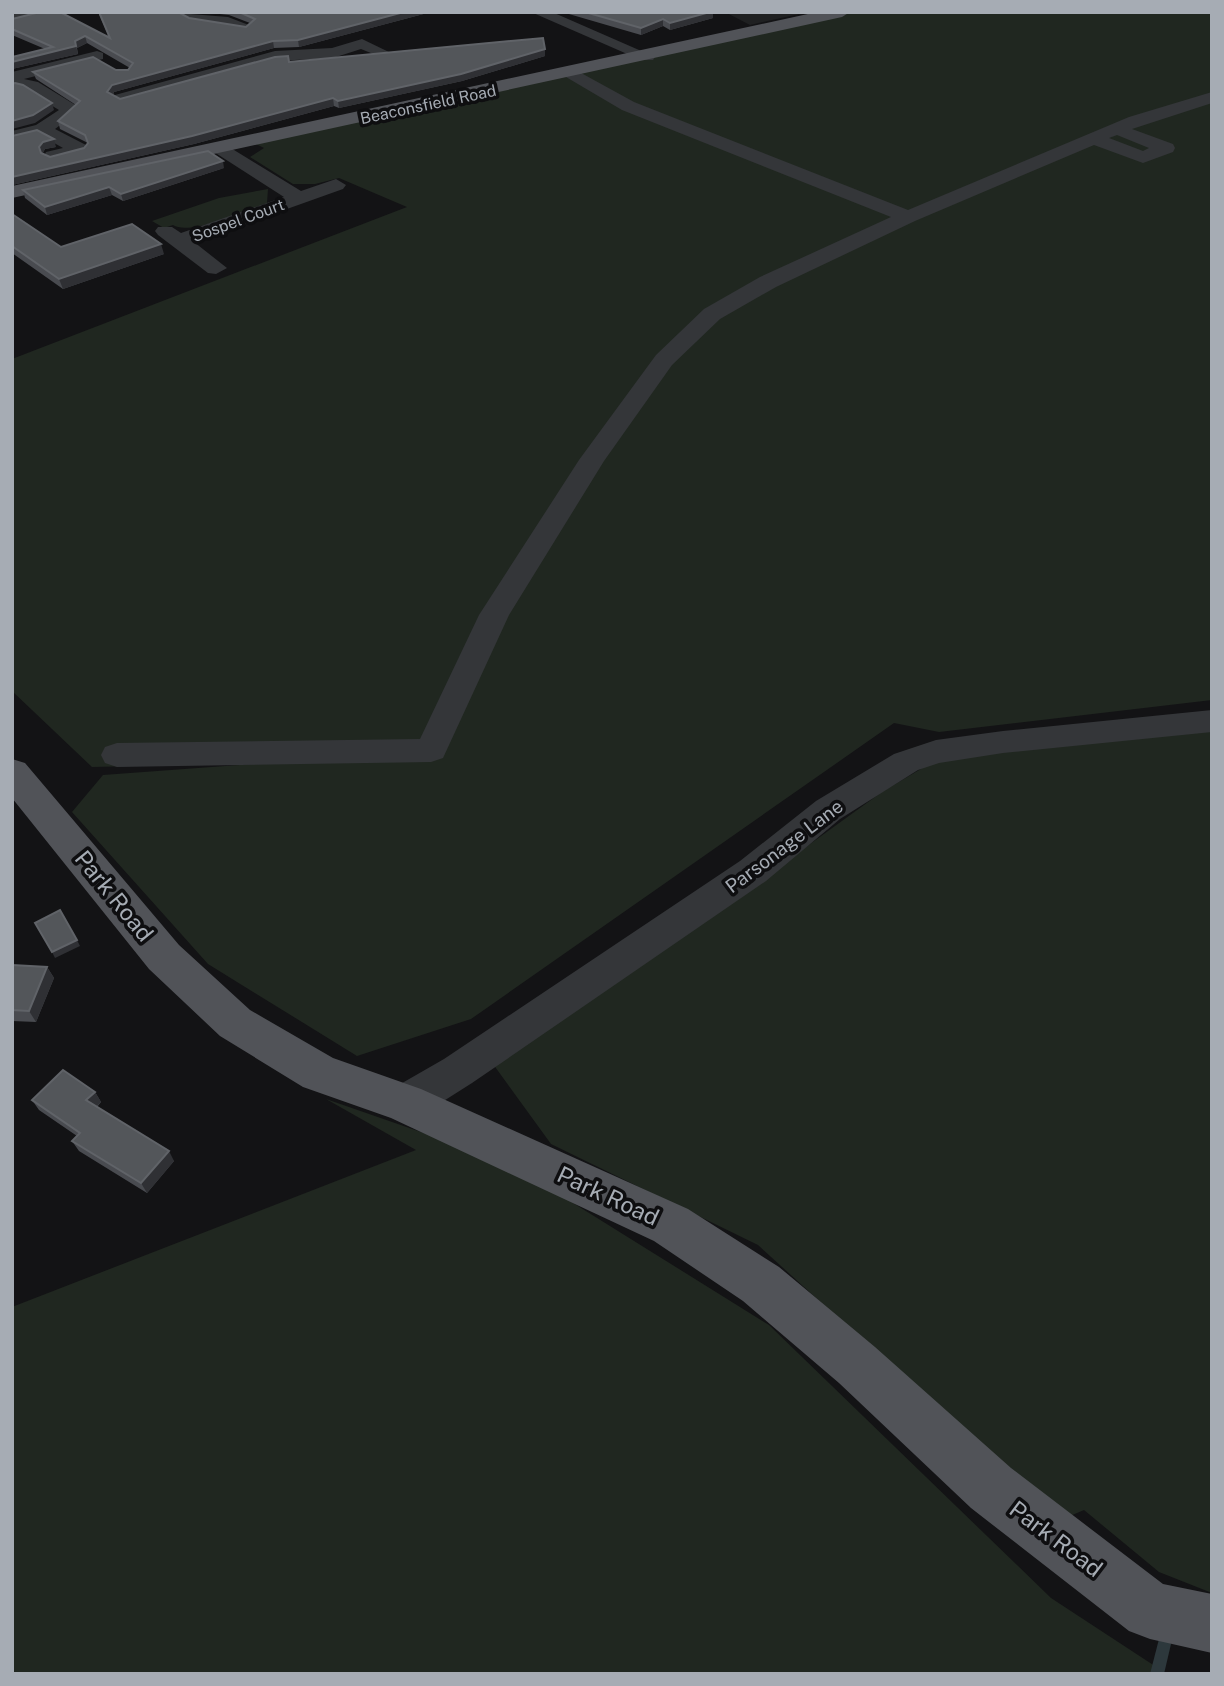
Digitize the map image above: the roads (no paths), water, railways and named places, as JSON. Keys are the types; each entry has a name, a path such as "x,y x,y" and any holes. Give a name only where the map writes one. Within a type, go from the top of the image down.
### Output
{"main road":[{"name":"Beaconsfield Road","path":"12,192 647,57 842,12"},
{"name":"Park Road","path":"17,783 164,957 235,1023 319,1073 405,1103 671,1225 761,1284 857,1365 990,1489 1150,1610 1212,1624"}],"street":[{"path":"12,18 34,12"},
{"path":"173,12 190,20 219,21 246,27"},
{"path":"545,15 572,12"},
{"path":"545,15 647,57"},
{"path":"137,110 115,100 275,56 333,52 362,44 383,53"},
{"path":"12,79 91,53 115,66"},
{"path":"171,69 191,80"},
{"path":"572,73 628,106 908,217"},
{"path":"12,79 78,109 42,128 12,137"},
{"path":"117,755 430,750 494,615 592,460 664,360 712,314 768,282 908,217 1105,134 1174,117 1212,97"},
{"path":"42,128 79,149 53,156"},
{"name":"Sospel Court","path":"221,148 299,198"},
{"name":"Sospel Court","path":"178,241 336,185"},
{"name":"Sospel Court","path":"159,227 216,268"},
{"name":"Parsonage Lane","path":"405,1103 470,1063 730,887 828,810 905,762 936,752 1003,742 1212,721"}],"waterway":[{"path":"1157,1674 1164,1644"}]}
